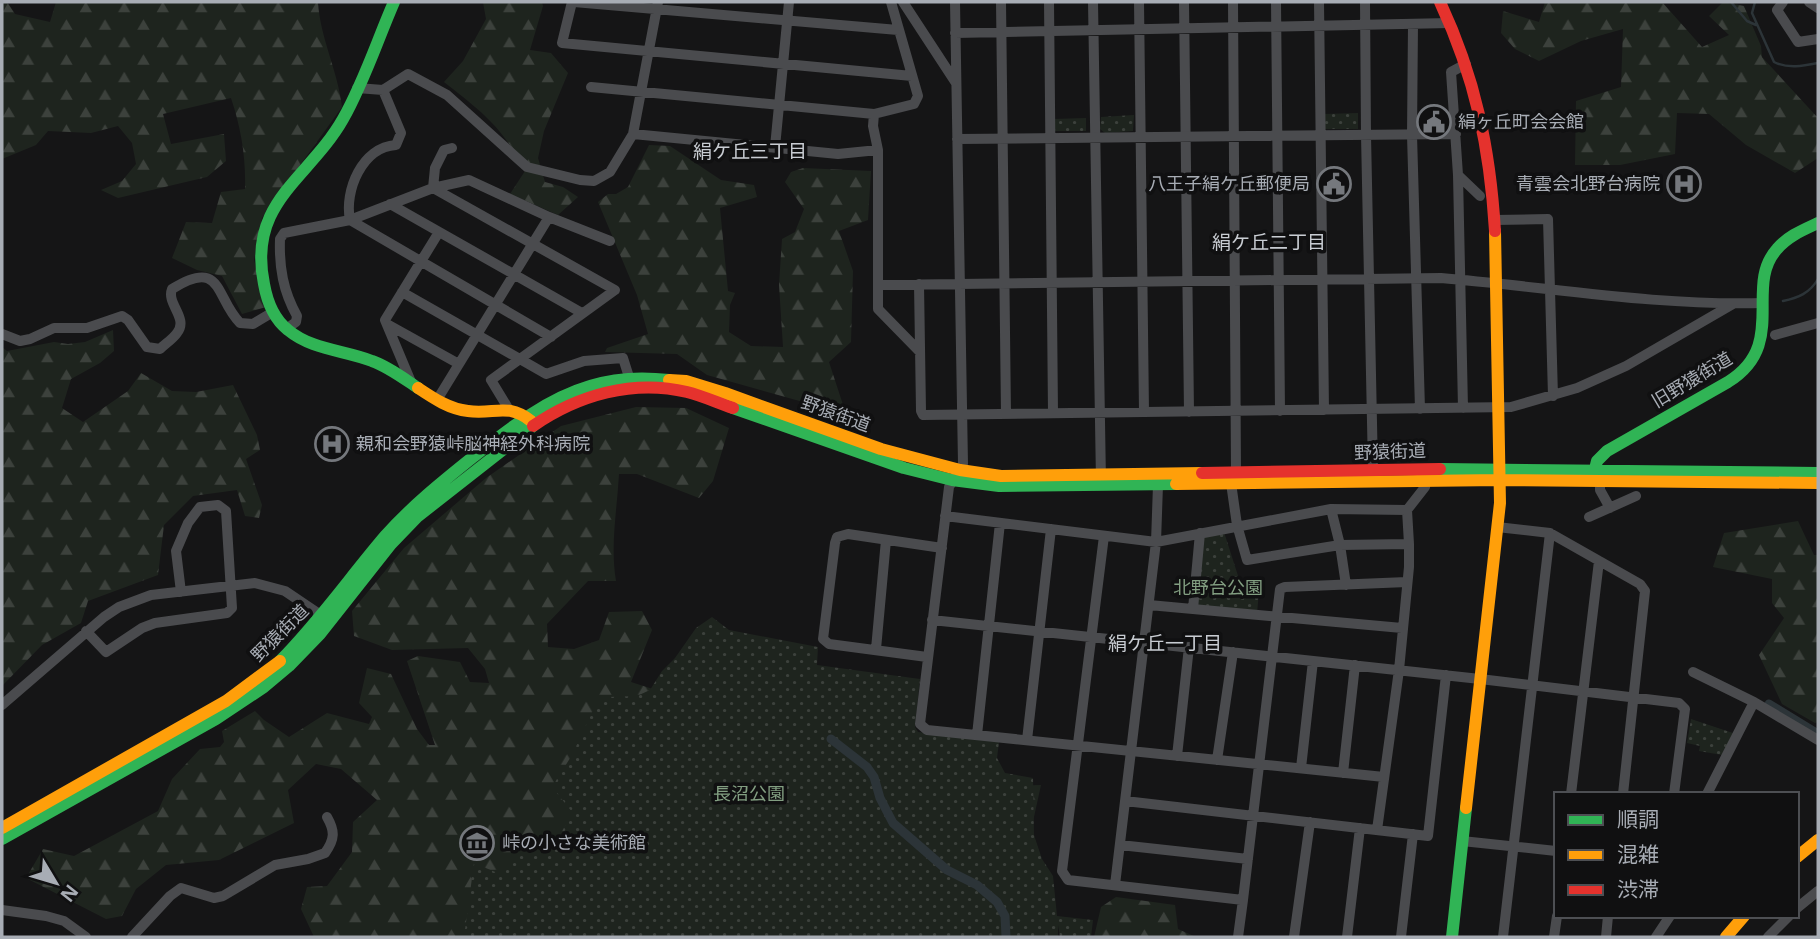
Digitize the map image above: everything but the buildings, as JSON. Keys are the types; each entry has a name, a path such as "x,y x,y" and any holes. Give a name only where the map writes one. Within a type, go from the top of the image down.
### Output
{"main road":[{"path":"394,2 342,121 328,142 272,208 264,228 261,249 265,290 274,312 285,328 310,343 376,362 453,408 474,412 508,408 530,420"},
{"path":"1440,2 1466,64 1480,108 1490,158 1495,220 1501,474 1452,937"},
{"name":"旧野猿街道","path":"1596,476 1597,461 1612,448 1741,373 1756,353 1762,331 1766,268 1775,251 1791,235 1818,223"},
{"name":"野猿街道","path":"2,839 216,719 264,687 314,641 385,552 417,517 550,400 573,390 629,377 686,381 955,476"},
{"name":"野猿街道","path":"2,828 232,697 277,663 322,616 401,518 428,493 530,420 604,392 629,388 670,389 704,397 904,468 955,476 1101,480 1158,485 1234,477 1426,480 1501,474"},
{"name":"野猿街道","path":"1101,480 1373,470 1818,483"},
{"name":"野猿街道","path":"1596,476 1818,473"},
{"path":"1799,855 1818,840"},
{"path":"1726,937 1742,918"}],"street":[{"path":"898,30 657,5 573,2 562,43 912,76"},
{"path":"775,147 789,2"},
{"path":"591,88 874,114 914,104 918,96 891,2"},
{"path":"903,2 956,83"},
{"path":"955,2 963,464 955,476 945,516 920,724 927,730 1384,777"},
{"path":"1001,2 1006,414"},
{"path":"1049,2 1053,413"},
{"path":"1093,2 1101,480"},
{"path":"1139,2 1144,412"},
{"path":"1184,2 1189,412"},
{"path":"1233,2 1236,411 1234,477 1237,525 1247,560 1340,545 1409,544"},
{"path":"1276,2 1280,411"},
{"path":"1319,2 1324,410"},
{"path":"1366,2 1364,25 1373,470"},
{"path":"1783,2 1777,10 1798,42 1818,39"},
{"path":"1809,2 1818,8"},
{"path":"357,88 383,90 408,74 421,79 447,95 527,167 594,181 610,172 633,134 657,5"},
{"path":"955,33 1450,23"},
{"path":"1413,24 1414,278 1420,409"},
{"path":"1463,408 1458,175 1451,72 1466,64"},
{"path":"383,90 401,133 396,145 377,149 363,164 347,205 350,220 551,337"},
{"path":"874,114 873,126 878,150 878,309 920,352"},
{"path":"633,134 838,154 878,150"},
{"path":"957,139 1456,134"},
{"path":"433,188 435,168 444,150 452,148"},
{"path":"1458,175 1480,195"},
{"path":"285,328 296,322 297,316 283,284 280,239 284,233 350,220 433,188 469,180 549,217 610,240"},
{"path":"433,188 615,290 491,380 508,408"},
{"path":"390,204 582,313"},
{"path":"437,400 549,217"},
{"path":"1495,220 1548,219 1553,396"},
{"path":"411,383 385,320 439,232"},
{"path":"2,334 20,341 54,328 87,328 122,316 128,320 147,347 160,349 179,332 181,326 171,300 172,289 193,278 204,278 219,285 240,323 253,324 274,312"},
{"path":"879,285 1414,278 1497,282 1650,301 1763,303"},
{"path":"919,284 923,415"},
{"path":"919,284 923,415"},
{"path":"402,292 546,374 584,361 623,358 629,377"},
{"path":"923,415 1511,407 1577,388 1626,366 1734,304"},
{"path":"1775,335 1818,323"},
{"path":"387,324 458,364"},
{"path":"1596,476 1610,508"},
{"path":"1377,830 1399,670 1409,544 1407,510 1426,487 1426,480"},
{"path":"1115,885 1156,542 1158,485"},
{"path":"1589,517 1636,496"},
{"path":"86,631 106,652 155,622 227,614 232,608 226,511 218,505 200,507 188,523 176,551 181,592"},
{"path":"945,516 1156,542 1331,509 1407,510"},
{"path":"1331,509 1346,584"},
{"path":"977,735 1000,523"},
{"path":"1497,527 1550,533 1640,584 1645,591 1623,792"},
{"path":"1027,740 1051,529"},
{"path":"1193,609 1200,533"},
{"path":"1503,937 1550,533"},
{"path":"927,657 829,644 823,639 837,537 848,534 942,548"},
{"path":"1104,536 1062,871 1068,880 1243,900"},
{"path":"876,649 886,540"},
{"path":"1571,792 1599,561"},
{"path":"1238,937 1280,589 1407,582"},
{"path":"2,705 86,631 119,607 135,600 255,583 278,588 295,596 322,616"},
{"path":"1149,605 1402,628"},
{"path":"932,620 1679,703 1685,709 1674,792"},
{"path":"1177,756 1189,647"},
{"path":"1217,760 1233,652"},
{"path":"1301,768 1313,661"},
{"path":"1343,773 1355,665"},
{"path":"1693,671 1754,702 1818,740"},
{"path":"1125,801 1428,836 1446,675"},
{"path":"1708,792 1754,702"},
{"path":"132,937 170,895 181,888 214,898 223,896 275,865 308,859 325,852 333,837 327,817"},
{"path":"1294,937 1310,822"},
{"path":"1347,937 1360,828"},
{"path":"1401,937 1413,834"},
{"path":"1462,841 1554,852"},
{"path":"1120,845 1248,859"},
{"path":"1799,906 1818,891"},
{"path":"2,910 64,921 86,937"},
{"path":"1554,937 1557,918"},
{"path":"1606,937 1608,918"},
{"path":"1656,937 1669,918"},
{"path":"1768,937 1787,918"}],"green space":[{"path":"2,2 7,2 15,14 50,22 56,2 318,2 322,29 342,107 262,218 254,260 266,307 242,314 222,276 197,270 172,258 186,222 212,223 221,192 245,189 242,143 231,98 163,114 171,144 224,134 226,161 207,177 118,198 101,190 122,181 136,164 132,143 118,126 91,133 48,131 36,145 2,159"},
{"path":"483,2 542,2 530,50 551,53 568,73 544,131 538,158 545,182 563,187 578,197 558,215 510,194 525,171 516,155 490,121 444,82 463,61 486,19"},
{"path":"1545,2 1662,2 1702,47 1729,35 1709,16 1723,2 1744,6 1761,46 1762,57 1818,118 1818,158 1795,173 1746,145 1709,114 1677,113 1675,154 1620,165 1575,165 1576,101 1621,87 1623,29 1581,41 1539,61 1515,49 1501,33 1503,11 1539,22"},
{"path":"1358,113 1358,129 1324,129 1324,114"},
{"path":"1134,115 1133,131 1105,133 1100,129 1101,117"},
{"path":"1086,118 1086,131 1054,131 1054,119"},
{"path":"649,145 670,146 721,180 754,185 757,197 720,208 728,291 735,293 730,305 729,332 751,346 783,347 779,285 782,239 795,232 804,209 785,182 791,172 803,168 871,171 868,220 839,231 853,271 851,342 829,362 846,414 707,375 677,354 605,352 607,348 648,334 637,295 598,202 608,194 616,194 628,187"},
{"path":"113,330 114,351 100,363 71,379 62,408 83,422 128,391 141,373 172,391 196,392 233,385 257,435 260,450 246,459 262,505 259,518 245,516 237,490 193,496 164,525 158,575 88,601 81,623 42,645 2,686 2,347 7,351 54,342 85,342"},
{"path":"636,407 686,408 729,428 713,481 699,498 637,474 619,474 614,541 616,581 588,581 547,624 548,647 574,649 599,640 609,612 642,611 652,630 631,682 659,691 772,673 1005,786 1041,785 1028,844 1056,937 314,937 301,909 307,887 327,886 352,852 353,822 377,800 341,769 316,764 288,790 294,823 219,860 166,865 136,889 122,916 106,919 26,878 43,849 74,856 158,811 172,779 200,749 220,747 224,742 222,731 255,711 289,737 327,713 369,724 372,717 359,703 367,668 391,674 417,729 429,745 435,745 407,661 418,656 460,662 470,682 489,683 485,669 468,648 392,650 354,636 352,611 404,548 486,478 561,426"},
{"path":"1798,521 1814,555 1818,555 1818,722 1815,723 1782,704 1759,655 1784,618 1772,603 1772,579 1713,567 1724,533"},
{"name":"北野台公園","path":"1223,529 1240,582 1260,579 1257,614 1193,609 1200,533"},
{"name":"長沼公園","path":"712,617 729,630 818,647 817,665 920,679 915,727 918,732 999,742 997,758 1005,773 1033,778 1034,835 1042,859 1053,876 1057,916 1093,920 1091,937 1060,937 1058,925 1058,937 464,937 474,863 500,874 522,848 536,842 556,841 573,813 552,787 572,755 596,704 609,697 637,696 650,690 696,628"},
{"path":"1691,719 1733,733 1722,755 1699,751 1700,746 1687,743"},
{"path":"1116,897 1175,905 1178,929 1196,937 1094,937 1101,907"}],"waterway":[{"path":"1731,2 1747,21 1756,25"},
{"path":"1755,2 1752,13 1774,62 1790,66 1818,63"},
{"path":"1783,301 1803,294 1818,279"},
{"path":"1769,704 1818,734"},
{"path":"831,739 867,767 874,777 880,798 893,823 947,870 977,885 997,902 1005,916 1006,937"}],"traffic: fast":[{"path":"394,2 343,119 329,140 284,193 273,212 264,232 261,256 269,303 279,321 288,330 307,342 378,363 418,388"},
{"path":"1594,473 1597,461 1607,451 1728,382 1746,367 1757,351 1761,333 1764,280 1768,264 1786,240 1818,223"},
{"path":"280,661 396,524 439,485 514,426 558,399 590,386 629,379 669,380"},
{"path":"733,408 904,468 952,480 999,486 1176,484"},
{"path":"2,839 216,719 264,687 320,634 391,544 417,517 533,426"},
{"path":"1440,469 1818,473"},
{"path":"1452,937 1466,808"}],"traffic: slow":[{"path":"1466,808 1500,503 1495,231"},
{"path":"669,380 686,381 725,393 881,449 960,470 1001,476 1202,473"},
{"path":"418,388 454,408 477,412 515,412 531,421"},
{"path":"1176,484 1501,480 1818,483"},
{"path":"2,828 226,701 280,661"},
{"path":"1799,855 1818,840"},
{"path":"1726,937 1742,918"}],"traffic: jam":[{"path":"1440,2 1463,58 1479,114 1493,200 1495,231"},
{"path":"533,426 587,398 607,392 646,387 687,392 733,408"},
{"path":"1202,473 1440,469"}],"place":[{"name":"絹ヶ丘町会会館","path":"1434,122"},
{"name":"八王子絹ケ丘郵便局","path":"1334,184"},
{"name":"青雲会北野台病院","path":"1684,184"},
{"name":"親和会野猿峠脳神経外科病院","path":"332,444"},
{"name":"峠の小さな美術館","path":"477,843"}],"district":[{"name":"絹ケ丘三丁目","path":"750,151"},
{"name":"絹ケ丘二丁目","path":"1269,242"},
{"name":"絹ケ丘一丁目","path":"1165,643"}]}
